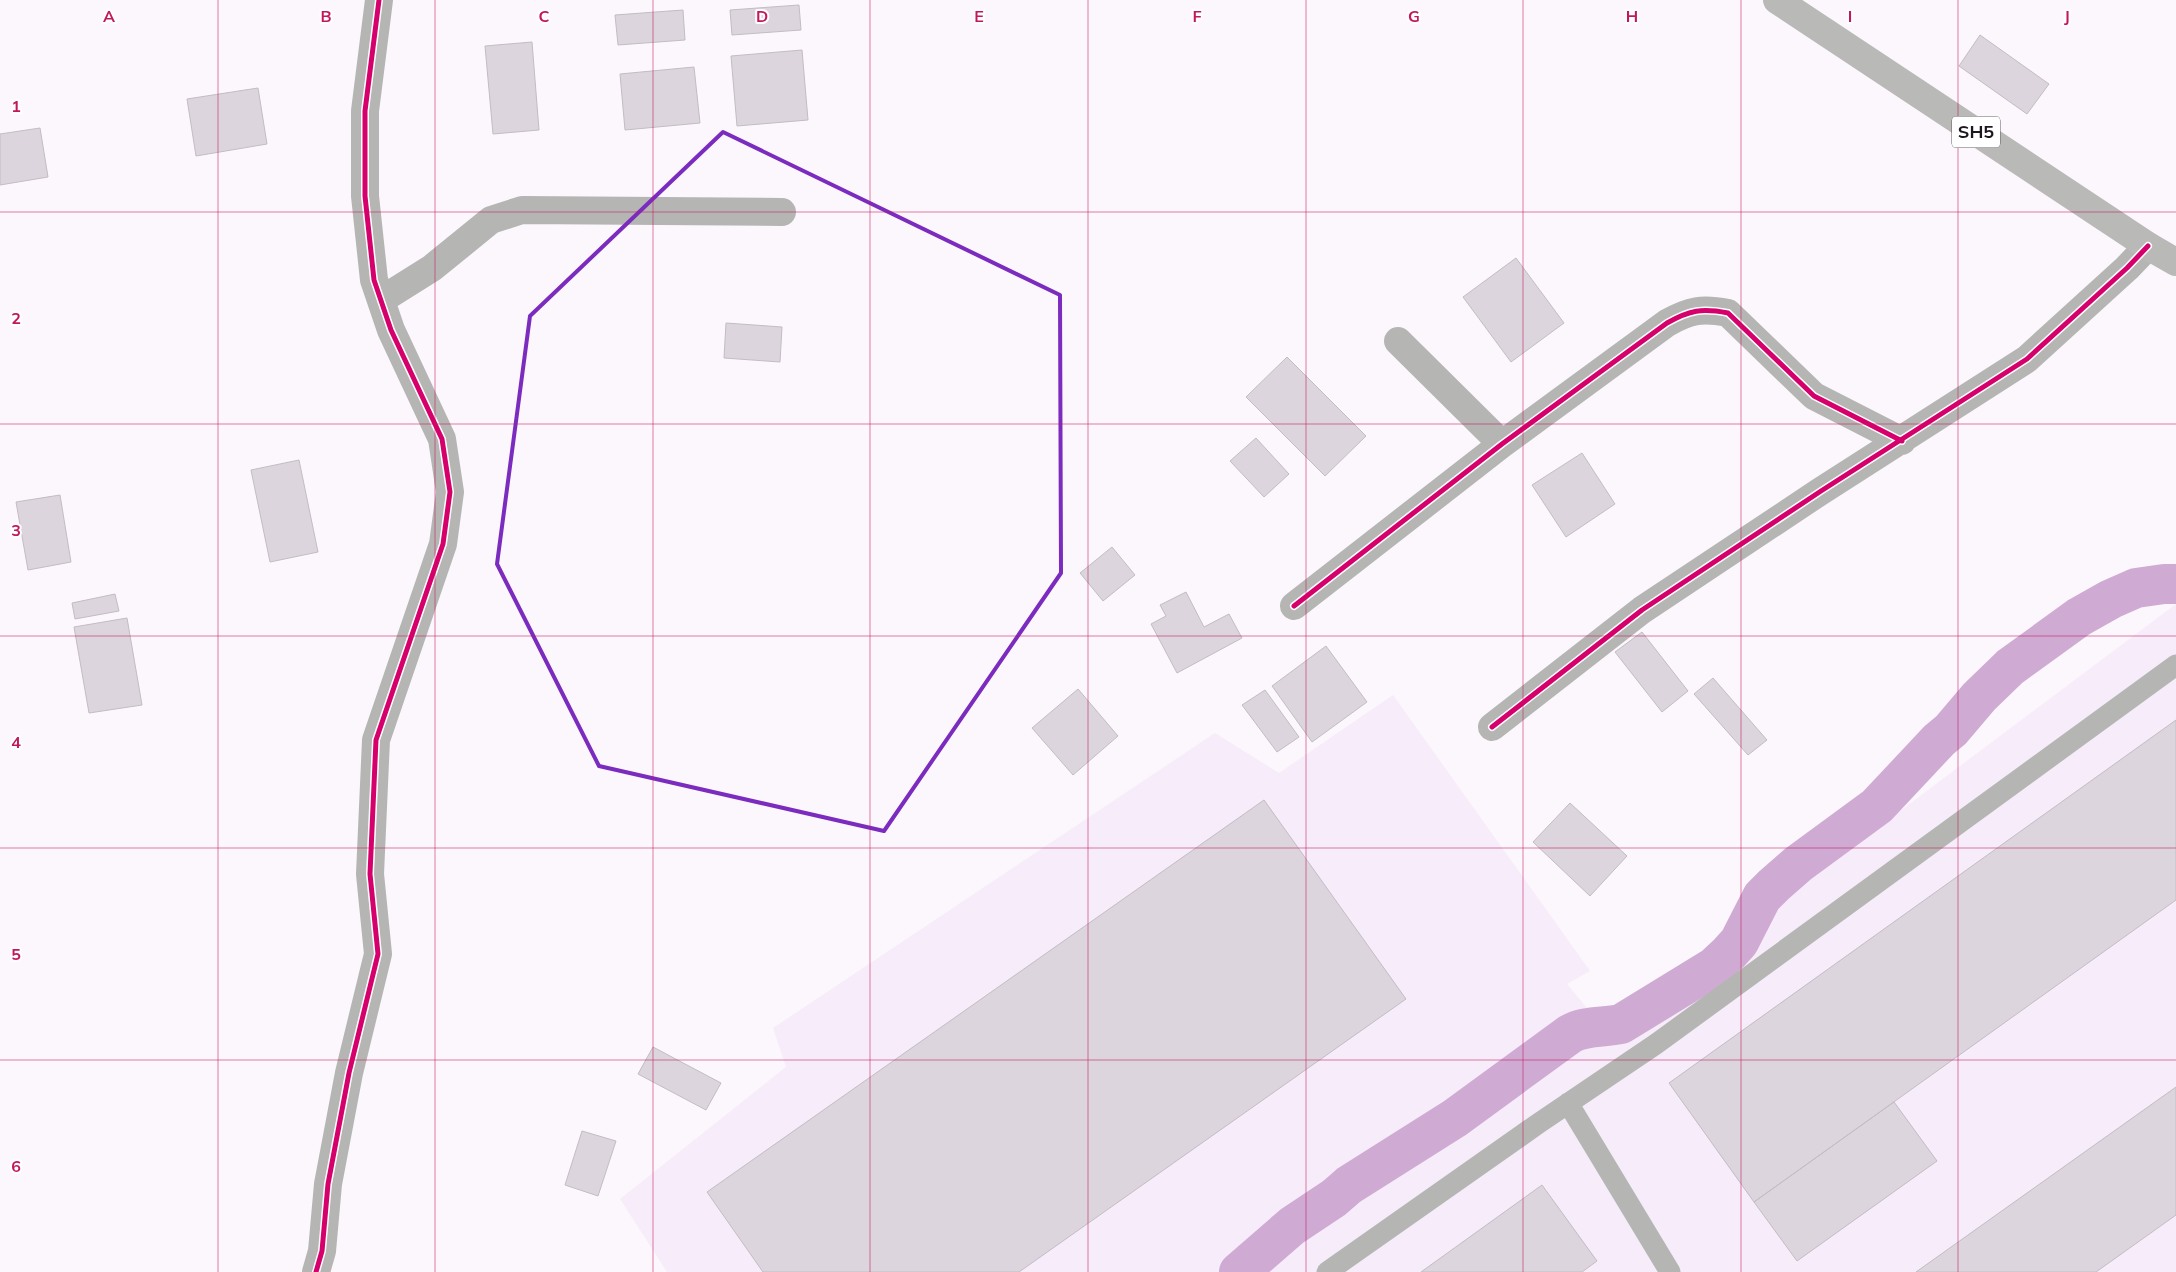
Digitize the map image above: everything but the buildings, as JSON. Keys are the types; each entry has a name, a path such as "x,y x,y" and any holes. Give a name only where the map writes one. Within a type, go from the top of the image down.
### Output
{"main road":[{"name":"SH5","path":"1777,0 2148,246 2176,262"}],"street":[{"path":"316,1272 322,1251 328,1184 349,1073 378,954 370,874 376,740 443,544 450,492 442,440 398,346 374,280 365,196 365,111 379,0"},
{"path":"381,300 432,268 491,220 522,210 782,212"},
{"path":"1492,727 1642,610 1821,491 2028,359 2127,268 2148,246"},
{"path":"1294,606 1502,444 1667,323 1686,312 1709,310 1728,313 1814,396 1902,441"},
{"path":"1398,341 1502,444"}],"lane":[{"path":"1327,1272 1568,1103 1656,1044 2176,665"},
{"path":"1568,1103 1670,1272"}],"highlighted area":[{"path":"723,132 1060,295 1061,573 884,831 599,766 497,564 530,316"}],"shaded area":[{"path":"2176,604 2176,1272 667,1272 620,1199 786,1067 773,1028 1215,733 1279,773 1393,695 1590,971 1567,984 1593,1015 1611,1016 1631,1013"}],"waterway":[{"path":"1239,1272 1292,1226 1334,1198 1349,1185 1455,1118 1570,1034 1588,1028 1621,1024 1714,967 1739,942 1762,897 1798,864 1877,806 1939,740 1951,730 1979,697 2010,667 2079,617 2111,599 2136,588 2176,584"}],"cycle path":[{"path":"316,1272 322,1251 328,1184 349,1073 378,954 370,874 376,740 443,544 450,492 442,439 391,330 374,280 365,196 365,111 379,0"},
{"path":"1492,727 1642,610 1821,491 2027,359 2127,268 2148,246"},
{"path":"1294,606 1502,444 1667,323 1696,311 1728,313 1814,396 1902,441"}]}
